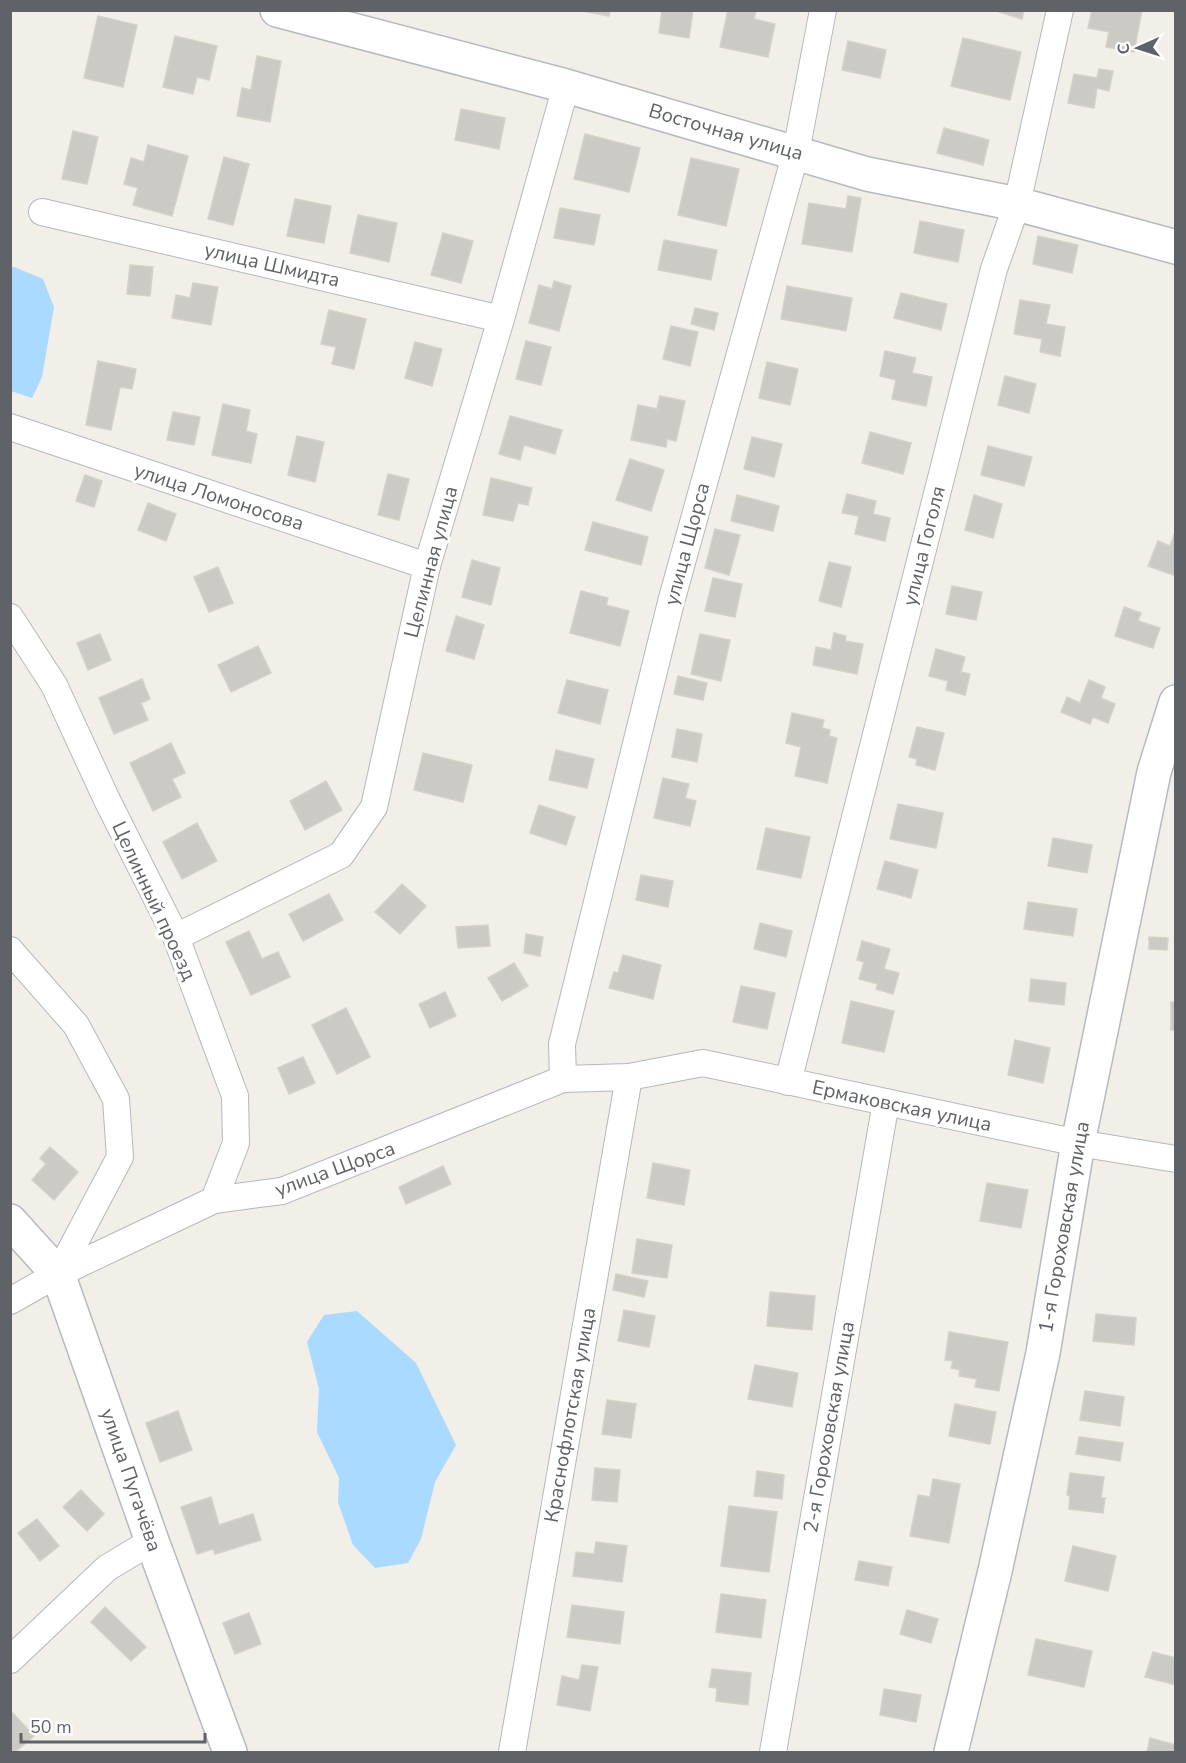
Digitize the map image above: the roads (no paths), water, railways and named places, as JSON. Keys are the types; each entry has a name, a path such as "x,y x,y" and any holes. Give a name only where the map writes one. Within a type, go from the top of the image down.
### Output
{"street":[{"name":"Восточная улица","path":"277,10 566,86 867,174 1017,204 1176,247"},
{"name":"улица Щорса","path":"563,1079 562,1044 671,602 796,152 823,10"},
{"name":"улица Гоголя","path":"788,1082 994,268 1017,204 1060,10"},
{"name":"Целинная улица","path":"176,938 341,855 374,807 427,566 501,319 566,86"},
{"name":"улица Шмидта","path":"42,212 501,319"},
{"name":"улица Ломоносова","path":"10,427 427,566"},
{"name":"Целинный проезд","path":"10,617 54,685 106,800 176,938 235,1096 236,1143 214,1200"},
{"name":"1-я Гороховская улица","path":"951,1752 1043,1353 1078,1143 1154,772 1176,702"},
{"path":"10,950 76,1025 116,1099 120,1157 58,1274"},
{"name":"Ермаковская улица","path":"629,1077 703,1063 1078,1143 1176,1159"},
{"name":"улица Щорса","path":"10,1301 58,1274 214,1200 282,1191 563,1079 629,1077"},
{"name":"Краснофлотская улица","path":"512,1752 629,1077"},
{"name":"2-я Гороховская улица","path":"773,1752 886,1102"},
{"name":"улица Пугачёва","path":"10,1221 58,1274 152,1541 230,1752"},
{"path":"10,1660 106,1568 152,1541"}],"water":[{"path":"14,267 43,279 54,307 42,377 32,398 11,391 10,268"},
{"path":"357,1311 416,1363 456,1445 435,1482 421,1539 408,1563 375,1568 353,1545 338,1502 339,1478 317,1432 319,1389 307,1342 324,1315"}]}
